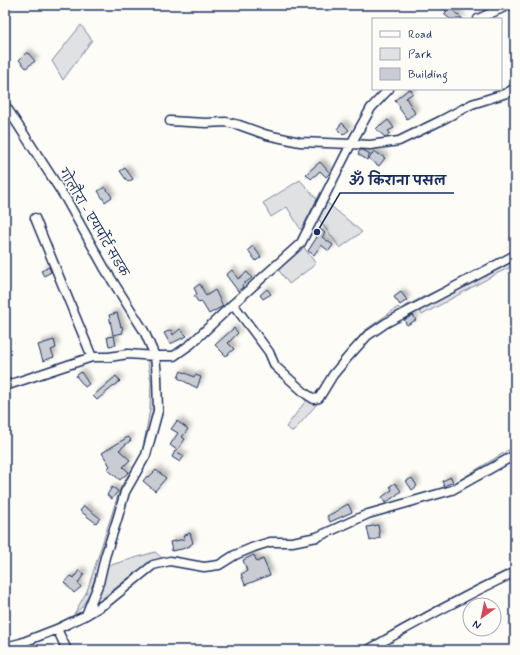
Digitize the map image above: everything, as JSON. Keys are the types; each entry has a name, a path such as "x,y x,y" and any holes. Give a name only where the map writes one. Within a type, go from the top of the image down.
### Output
{"street":[{"path":"479,18 494,8 509,5"},
{"path":"170,121 206,123 226,122 267,135 300,142 370,145 399,141 472,104 507,93 515,88"},
{"path":"5,386 92,357 109,357 128,354 174,356 191,344 301,243 371,108 387,90"},
{"name":"गोलौरा - एयर्पोर्ट सडक","path":"5,105 66,199 105,269 144,331 155,356 158,411 146,455 125,492 105,557 99,584 86,615"},
{"path":"35,218 92,357"},
{"path":"234,304 269,352 275,366 306,394 314,399 319,398 333,375 367,336 386,323 515,255"},
{"path":"5,648 57,629 86,615 106,603 153,565 170,561 204,567 219,565 236,555 270,542 292,542 317,537 368,514 452,490 515,455"},
{"path":"368,650 418,621 515,572"},
{"path":"57,629 67,650"}],"green space":[{"path":"81,25 92,40 63,80 52,61"},
{"path":"300,180 317,199 301,230 287,207 271,217 263,203"},
{"path":"325,201 362,232 340,248 317,217"},
{"path":"303,246 316,264 289,284 278,269"},
{"path":"515,257 515,265 422,315 419,310"},
{"path":"475,272 386,321 318,396 314,397 307,392 315,394 342,357 364,331 398,307 400,309"},
{"path":"147,358 150,359 154,383 153,410 143,454 114,518 91,590 82,607 74,614 87,591 119,492 142,454 150,409 151,382"},
{"path":"308,398 317,404 293,432 286,427"},
{"path":"515,446 515,451 457,483 456,482"},
{"path":"155,552 162,558 135,573 94,605 107,558 111,565"}],"building":[{"path":"449,5 454,10 453,11 462,18 449,18 444,14 447,11 445,10"},
{"path":"27,52 35,61 26,68 19,60"},
{"path":"408,90 411,90 413,93 406,98 415,113 407,119 395,100"},
{"path":"388,120 394,128 388,131 390,133 385,137 376,129"},
{"path":"342,123 349,130 343,135 337,129"},
{"path":"360,150 370,154 367,160 358,154"},
{"path":"374,151 385,158 379,166 369,159"},
{"path":"320,162 330,173 326,177 320,171 311,179 306,174"},
{"path":"125,168 133,179 128,182 120,171"},
{"path":"105,187 112,197 105,202 98,191"},
{"path":"320,229 325,233 322,237 333,245 329,251 321,245 314,255 308,251"},
{"path":"253,246 261,257 256,261 248,250"},
{"path":"49,267 51,272 44,276 41,271"},
{"path":"232,270 238,279 247,272 252,278 242,285 243,287 238,291 226,275"},
{"path":"200,284 206,296 215,290 223,306 209,314 201,301 199,303 194,296 197,294 194,288"},
{"path":"267,289 271,294 263,299 260,295"},
{"path":"401,292 407,300 400,305 394,297"},
{"path":"117,313 123,333 113,335 109,315"},
{"path":"413,315 416,320 407,325 404,320"},
{"path":"234,328 238,333 228,343 234,349 226,356 215,345"},
{"path":"180,329 187,336 170,344 164,333 171,330 173,335"},
{"path":"114,336 116,345 109,346 107,337"},
{"path":"54,340 56,348 51,350 54,357 43,361 38,345"},
{"path":"181,371 194,377 195,375 201,377 197,388 178,378"},
{"path":"81,372 89,384 85,387 76,376"},
{"path":"116,376 120,381 97,400 93,396"},
{"path":"177,421 188,429 182,437 185,439 177,450 170,445 178,433 171,429"},
{"path":"128,437 131,440 119,450 130,460 123,467 129,472 120,480 107,469 110,466 102,453"},
{"path":"175,451 184,456 180,462 172,457"},
{"path":"156,470 166,478 155,491 143,481 147,476 149,477"},
{"path":"451,477 453,482 444,486 442,481"},
{"path":"412,478 417,486 412,490 406,481"},
{"path":"395,483 401,491 385,503 382,497 392,490 390,486"},
{"path":"112,487 118,491 112,499 107,495"},
{"path":"348,504 352,512 330,522 327,516"},
{"path":"84,506 100,518 96,523 80,511"},
{"path":"378,525 380,538 370,541 367,527"},
{"path":"190,533 193,543 190,546 172,551 170,542 185,539 183,536"},
{"path":"254,555 257,562 263,559 270,575 245,585 241,574 247,571 243,560"},
{"path":"79,570 84,574 78,583 81,587 74,593 64,582 71,576 74,578"}],"place":[{"name":"ॐ किराना पसल","path":"317,232"}]}
